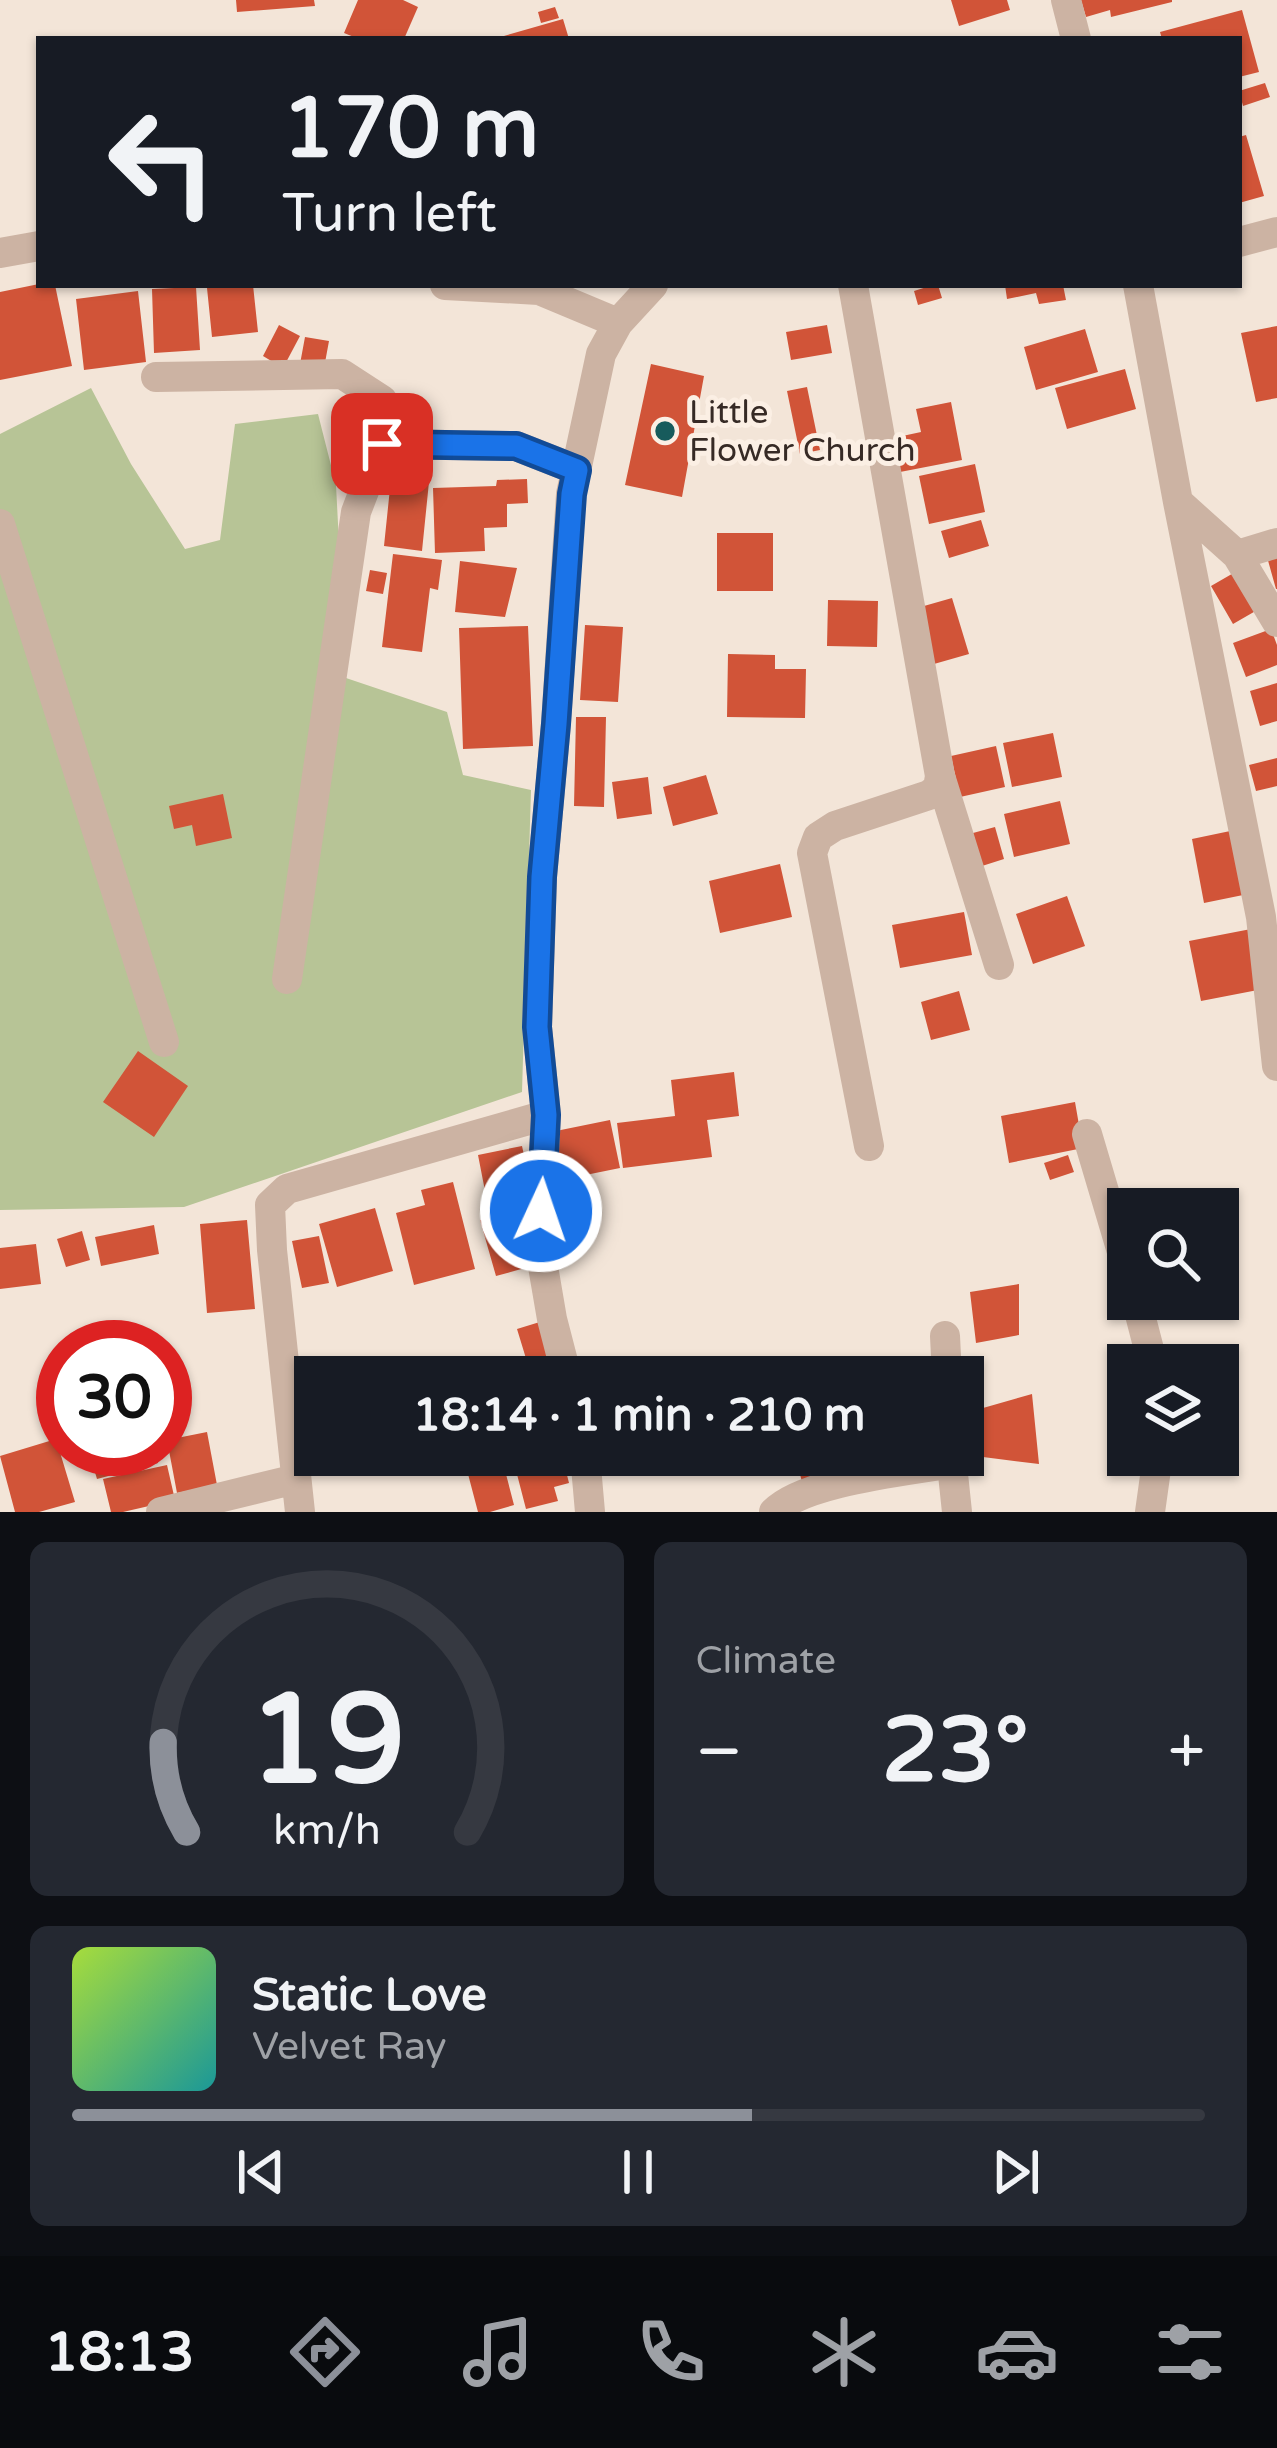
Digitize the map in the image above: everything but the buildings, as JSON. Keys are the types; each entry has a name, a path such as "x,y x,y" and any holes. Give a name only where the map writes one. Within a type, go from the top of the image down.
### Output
{"street":[{"path":"1066,0 1075,36"},
{"path":"1242,241 1277,232"},
{"path":"0,253 36,247"},
{"path":"501,288 539,290 618,323"},
{"path":"561,1356 539,1243 546,1115 537,1027 542,877 572,494 602,354 618,323 650,288"},
{"path":"854,288 940,776 999,964"},
{"path":"1139,288 1261,917 1277,1066"},
{"path":"155,377 342,374 382,400 382,444 356,512 287,979"},
{"path":"382,444 516,446 577,470"},
{"path":"1178,502 1237,555 1277,622"},
{"path":"0,524 164,1042"},
{"path":"1237,555 1277,543"},
{"path":"869,1146 812,853 818,837 835,826 929,795 938,788 940,776"},
{"path":"300,1512 270,1205 286,1189 546,1115"},
{"path":"1087,1134 1107,1201"},
{"path":"945,1336 946,1356"},
{"path":"587,1476 590,1512"},
{"path":"774,1512 820,1488 875,1476"},
{"path":"954,1476 957,1512"},
{"path":"1150,1512 1155,1476"},
{"path":"161,1512 296,1479"}],"green space":[{"path":"91,388 131,464 185,549 220,540 235,424 318,414 336,485 346,678 447,712 463,775 531,790 522,1092 184,1207 0,1210 0,434"}],"place":[{"name":"Little Flower Church","path":"665,431"}],"route":[{"path":"382,444 516,446 577,470 542,877 537,1027 546,1115 541,1211"}]}
